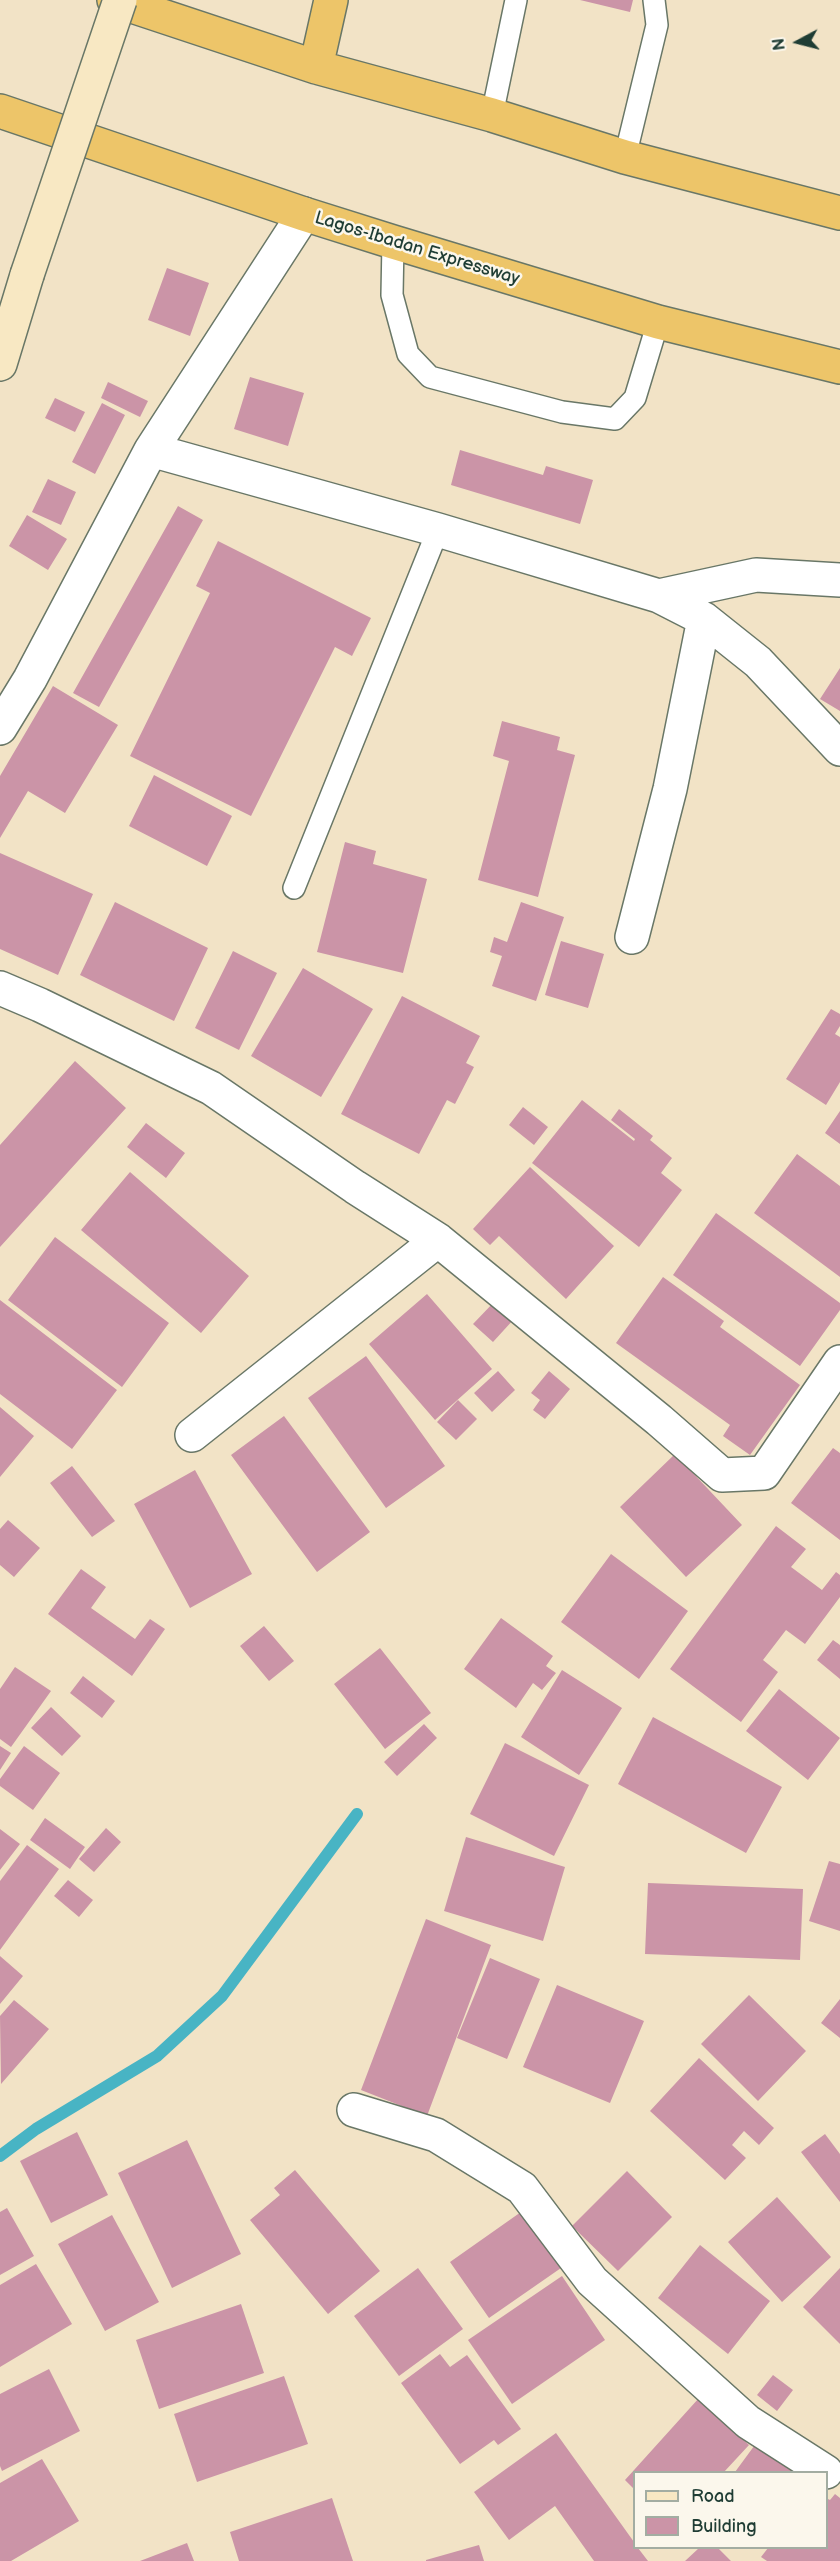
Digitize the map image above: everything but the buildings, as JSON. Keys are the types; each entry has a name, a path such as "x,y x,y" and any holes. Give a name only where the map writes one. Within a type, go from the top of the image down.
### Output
{"highway":[{"path":"114,0 316,67 492,115 625,157 840,213"},
{"path":"316,67 331,0"},
{"name":"Lagos-Ibadan Expressway","path":"0,111 393,242 658,322 840,368"}],"main road":[{"path":"0,364 27,275 120,0"}],"street":[{"path":"0,728 30,679 151,450 304,214"},
{"path":"151,450 438,530 659,596 704,619 758,662 840,749"},
{"path":"659,596 756,575 840,580"},
{"path":"632,937 670,789 704,619"},
{"path":"0,988 211,1088 438,1240 659,1420 722,1475 764,1473 840,1362"},
{"path":"192,1436 438,1240"},
{"path":"354,2110 436,2135 522,2188 592,2281 748,2422 823,2471"}],"lane":[{"path":"492,115 516,0"},
{"path":"625,157 657,25 654,0"},
{"path":"393,242 392,295 408,354 430,377 562,412 615,419 635,398 658,322"},
{"path":"294,888 438,530"}],"waterway":[{"path":"0,2156 36,2129 157,2056 222,1996 357,1814"}]}
